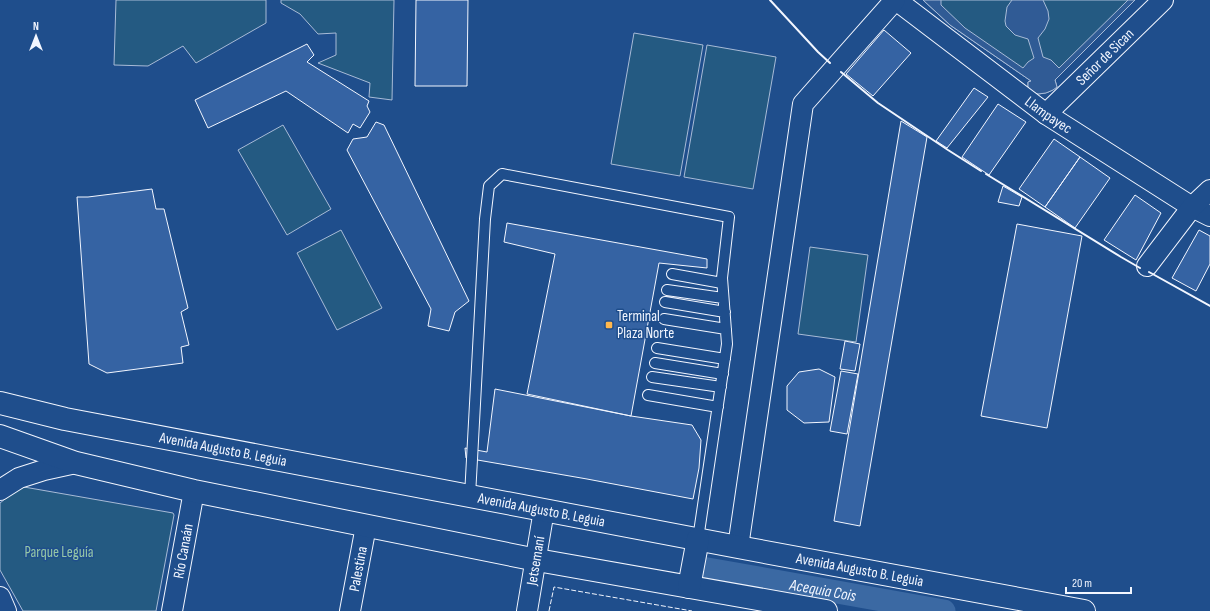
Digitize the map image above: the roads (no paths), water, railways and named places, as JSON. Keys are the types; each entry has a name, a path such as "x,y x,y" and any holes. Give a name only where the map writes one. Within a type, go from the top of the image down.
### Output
{"main road":[{"name":"Avenida Augusto B. Leguia","path":"0,403 65,419 698,540 1084,611"},
{"path":"0,436 76,463 194,491 537,560 826,611"},
{"path":"689,587 698,540"}],"street":[{"name":"Llampayec","path":"895,0 1046,114 1192,207 1210,216"},
{"path":"738,547 803,104 895,0"},
{"name":"Señor de Sican","path":"1046,114 1163,0"},
{"path":"1147,266 1192,207 1210,190"},
{"path":"0,490 19,478 44,470 76,463"},
{"name":"Río Canaán","path":"172,611 194,491"},
{"name":"Jetsemaní","path":"527,611 537,560 544,510"},
{"name":"Palestina","path":"350,611 366,526"},
{"path":"0,597 6,611"}],"lane":[{"path":"470,496 485,219 489,186 502,174 729,217 722,283 727,344 698,540"},
{"path":"672,274 722,283"},
{"path":"666,290 723,298"},
{"path":"665,302 725,312"},
{"path":"664,319 726,329"},
{"path":"657,348 725,359"},
{"path":"655,363 723,374"},
{"path":"652,377 721,387"},
{"path":"648,395 718,407"}],"waterway":[{"name":"Acequia Cois","path":"702,568 944,611"}],"place":[{"name":"Terminal Plaza Norte","path":"609,325"}],"park label":[{"name":"Parque Leguía","path":"59,552"}]}
